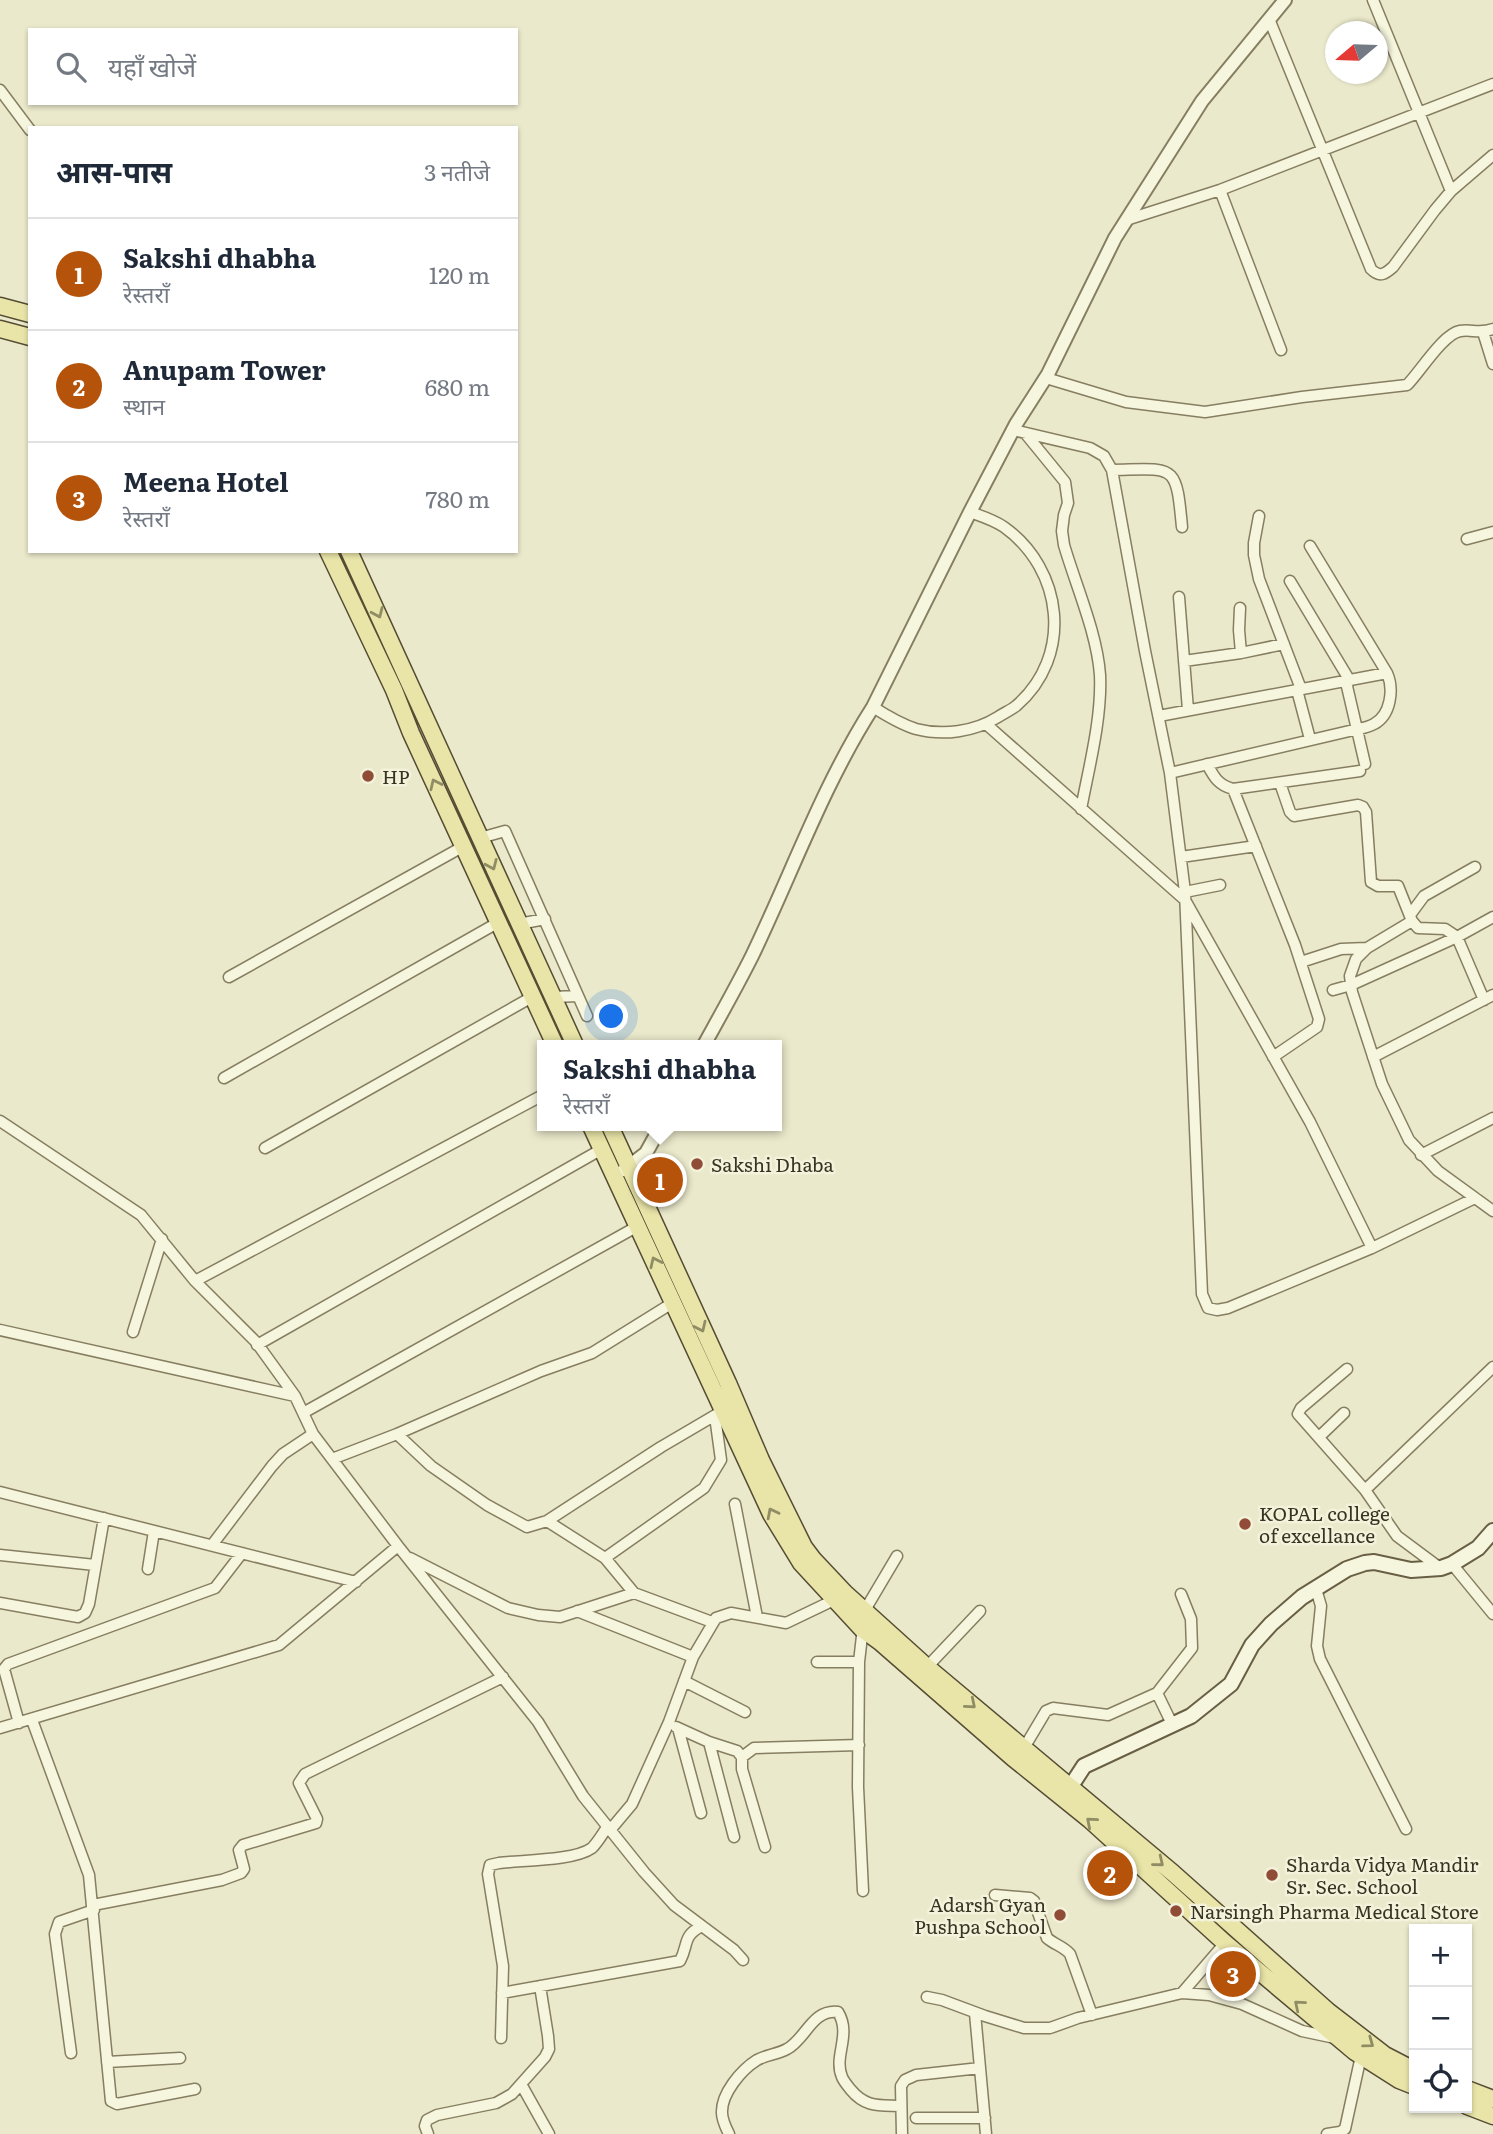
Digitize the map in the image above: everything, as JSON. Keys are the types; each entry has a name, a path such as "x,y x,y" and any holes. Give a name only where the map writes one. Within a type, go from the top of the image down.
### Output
{"main road":[{"path":"0,306 28,313"},
{"path":"0,329 28,336"},
{"path":"329,553 553,1040"},
{"path":"350,553 573,1040"},
{"path":"512,950 528,942"},
{"path":"593,1131 601,1149 622,1171 675,1272 761,1460 804,1547 813,1559 927,1667 1071,1786 1216,1923 1353,2031 1409,2067"},
{"path":"611,1131 639,1226 674,1301 720,1413 771,1514 801,1563 862,1629 1013,1758 1190,1899"},
{"path":"1071,1786 1084,1766 1192,1716 1231,1684 1252,1646 1271,1624 1294,1603 1348,1569 1365,1563 1385,1563 1411,1570 1447,1566 1478,1548 1493,1531"},
{"path":"1216,1923 1225,1942 1339,2039 1361,2056 1409,2084"},
{"path":"1472,2091 1493,2099"},
{"path":"1472,2108 1493,2116"}],"street":[{"path":"707,1040 752,955 815,813 873,707 970,512 1046,378 1125,220 1202,101 1285,0"},
{"path":"1373,0 1451,191"},
{"path":"1269,19 1371,269 1376,274 1386,273 1393,267 1451,191 1493,155"},
{"path":"1125,220 1220,190 1493,84"},
{"path":"0,90 28,127"},
{"path":"1220,190 1281,350"},
{"path":"1046,378 1126,402 1205,412 1302,397 1406,386 1440,343 1459,331 1488,331 1493,364"},
{"path":"1018,429 1090,448 1104,456 1112,470 1170,773 1181,857 1185,896 1202,1294 1208,1308 1228,1308 1372,1248 1475,1198"},
{"path":"1018,429 1065,482 1068,503 1063,523 1064,545 1097,653 1100,675 1098,705 1082,809"},
{"path":"1112,470 1159,469 1168,472 1177,484 1182,527"},
{"path":"873,707 893,720 916,729 963,731 986,724 1016,706 1039,680 1052,647 1055,612 1047,578 1029,548 1002,525 970,512"},
{"path":"1259,516 1254,555 1268,604 1299,690 1310,739"},
{"path":"1467,539 1493,532"},
{"path":"1170,773 1358,729 1376,724 1384,714 1392,691 1387,673 1310,546"},
{"path":"1207,764 1215,780 1224,787 1233,789 1363,767 1348,681 1290,581"},
{"path":"1179,597 1188,710"},
{"path":"1240,608 1241,653"},
{"path":"1184,661 1284,645"},
{"path":"1159,716 1387,673"},
{"path":"986,724 1185,896 1310,1122 1372,1248"},
{"path":"1280,783 1290,812 1294,816 1357,805 1363,807 1366,812 1371,882 1378,886 1398,886 1418,928 1436,927 1457,936 1488,998 1373,1057"},
{"path":"1233,789 1301,962 1320,1024 1273,1057"},
{"path":"480,838 505,831 587,1016"},
{"path":"229,977 464,846"},
{"path":"1181,857 1256,846"},
{"path":"1475,867 1424,896 1411,918 1367,948 1353,965 1351,985 1373,1057 1404,1131 1415,1149 1438,1171 1493,1211"},
{"path":"1185,896 1220,885"},
{"path":"1333,990 1351,985 1493,917"},
{"path":"519,924 545,919"},
{"path":"223,1078 499,922"},
{"path":"1301,962 1341,949 1367,948"},
{"path":"553,997 578,996"},
{"path":"265,1148 532,998"},
{"path":"195,1280 537,1098"},
{"path":"1421,1155 1493,1118"},
{"path":"0,1121 141,1215 195,1280 257,1345 295,1396 313,1434 405,1556 538,1723 583,1796 674,1905 743,1959"},
{"path":"622,1171 646,1153 658,1131"},
{"path":"257,1345 601,1149"},
{"path":"303,1413 639,1226"},
{"path":"133,1332 162,1239"},
{"path":"332,1459 397,1434 541,1371 592,1353 674,1301"},
{"path":"0,1330 295,1396"},
{"path":"1365,1490 1493,1367"},
{"path":"1347,1370 1298,1411 1298,1414 1365,1490 1398,1536 1427,1560 1447,1566 1493,1614"},
{"path":"397,1434 431,1466 487,1505 527,1527 547,1521 661,1447 720,1413 721,1460 704,1488 605,1558"},
{"path":"1319,1437 1344,1413"},
{"path":"212,1545 272,1466 313,1434"},
{"path":"0,1492 356,1582"},
{"path":"735,1504 758,1618"},
{"path":"0,1603 78,1617 85,1613 89,1604 104,1518"},
{"path":"547,1521 605,1558 634,1593 712,1622"},
{"path":"148,1569 155,1531"},
{"path":"0,1728 279,1645 398,1546"},
{"path":"19,1723 5,1669 8,1664 208,1591 221,1582 242,1553"},
{"path":"0,1555 95,1565"},
{"path":"405,1556 508,1608 560,1617 634,1593"},
{"path":"863,1891 858,1787 859,1662 862,1629 865,1610 897,1556"},
{"path":"1315,1589 1321,1606 1317,1646 1320,1659 1406,1829"},
{"path":"1024,1748 1049,1709 1108,1715 1157,1693 1192,1648 1191,1619 1181,1594"},
{"path":"501,2038 503,1966 488,1874 490,1865 572,1856 594,1846 632,1804 673,1725 693,1657 716,1618 731,1613 786,1623 834,1600"},
{"path":"577,1611 693,1657"},
{"path":"927,1667 980,1611"},
{"path":"817,1662 859,1662"},
{"path":"71,2053 55,1934 59,1922 94,1908 222,1880 241,1873 244,1869 239,1850 243,1845 316,1823 317,1819 299,1783 305,1774 503,1678"},
{"path":"684,1681 745,1712"},
{"path":"1157,1693 1173,1726"},
{"path":"32,1720 86,1864 94,1908 111,2101 114,2104 195,2089"},
{"path":"673,1725 709,1742 737,1751 742,1756 742,1769 765,1847"},
{"path":"673,1725 701,1813"},
{"path":"709,1742 734,1837"},
{"path":"742,1756 754,1748 859,1745"},
{"path":"995,1895 1030,1898 1034,1901 1047,1938 1065,1947 1070,1954 1092,2015"},
{"path":"502,1993 680,1961 687,1937 702,1926"},
{"path":"1182,1993 1225,1942"},
{"path":"428,2134 425,2126 427,2120 437,2115 496,2103 512,2094 545,2057 549,2049 540,1986"},
{"path":"927,1997 1024,2028 1050,2028 1182,1993 1242,2004 1302,2031 1339,2039"},
{"path":"729,2134 722,2114 726,2096 747,2067 758,2059 788,2049 815,2019 833,2011 838,2012 842,2019 844,2032 840,2066 845,2082 862,2101 901,2106"},
{"path":"975,2013 986,2134"},
{"path":"1327,2134 1340,2132 1348,2124 1361,2056"},
{"path":"107,2062 180,2058"},
{"path":"902,2134 901,2086 905,2080 980,2068"},
{"path":"521,2084 550,2134"},
{"path":"916,2118 985,2118"}],"place":[{"name":"HP","path":"368,776"},
{"name":"Sakshi Dhaba","path":"697,1164"},
{"name":"Sakshi dhabha","path":"660,1180"},
{"name":"KOPAL college of excellance","path":"1245,1524"},
{"name":"Anupam Tower","path":"1110,1873"},
{"name":"Sharda Vidya Mandir Sr. Sec. School","path":"1272,1875"},
{"name":"Narsingh Pharma Medical Store","path":"1176,1911"},
{"name":"Adarsh Gyan Pushpa School","path":"1060,1915"},
{"name":"Meena Hotel","path":"1233,1974"}]}
